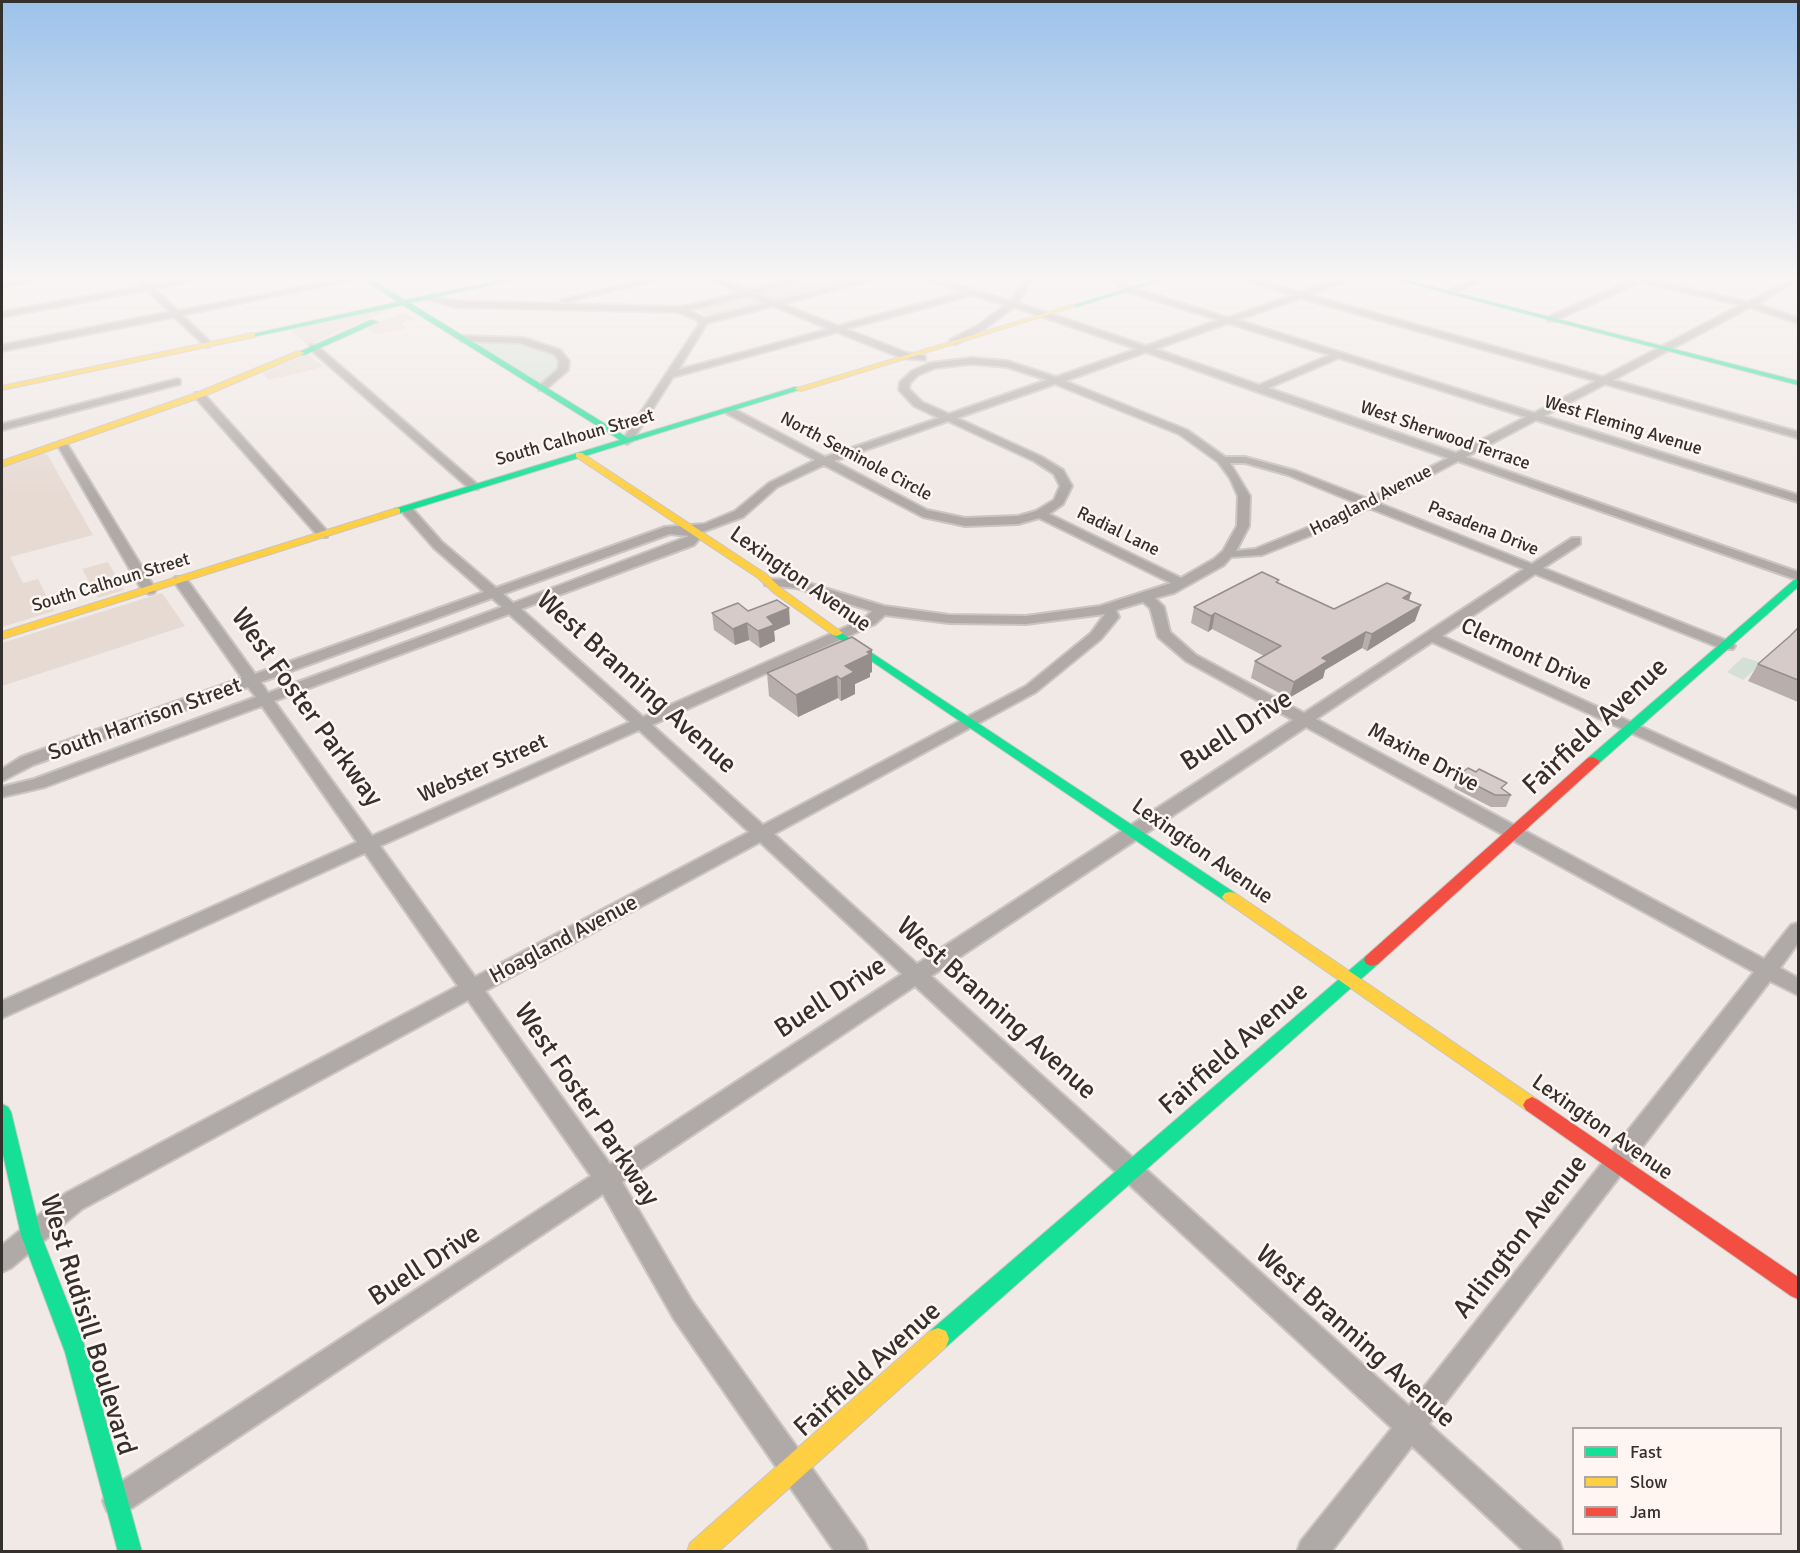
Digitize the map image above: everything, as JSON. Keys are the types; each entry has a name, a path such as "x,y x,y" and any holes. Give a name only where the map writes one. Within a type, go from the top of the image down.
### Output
{"main road":[{"path":"2,388 168,352"},
{"path":"2,464 199,395 300,352"},
{"path":"485,352 627,441"},
{"name":"South Calhoun Street","path":"2,636 474,487 917,352"},
{"path":"1681,352 1798,382"},
{"name":"Lexington Avenue","path":"579,455 770,582 778,591 840,635 1136,832 1798,1289"},
{"name":"Fairfield Avenue","path":"699,1551 1129,1170 1350,981 1678,684 1728,646 1798,582"},
{"name":"West Rudisill Boulevard","path":"2,1112 30,1235 76,1352 130,1551"}],"street":[{"path":"319,352 474,487"},
{"path":"542,388 563,370 564,361 557,352"},
{"path":"627,441 684,352"},
{"path":"670,375 752,352"},
{"path":"896,352 905,356 920,357 938,364"},
{"name":"South Harrison Street","path":"692,531 695,537 690,543 39,783 22,789 3,783 27,760 669,530 692,531 739,514 784,477 823,461 1136,352"},
{"name":"West Sherwood Terrace","path":"1156,352 1798,576"},
{"name":"West Fleming Avenue","path":"1330,352 1798,499"},
{"path":"1506,352 1798,435"},
{"name":"Hoagland Avenue","path":"1228,553 1238,555 1258,552 1370,504 1655,352"},
{"path":"1258,388 1338,355"},
{"path":"905,356 904,362 921,369"},
{"path":"770,582 798,584 882,610 949,619 1010,620 1108,609 1147,598 1181,584 1207,569 1228,553 1243,526 1245,507 1240,486 1222,460 1195,440 1167,424 1023,368 972,361 938,364 921,369 905,382 905,393 918,404 1038,459 1059,472 1066,486 1065,494 1054,506 1040,514"},
{"path":"2,427 177,382"},
{"path":"199,395 323,534"},
{"name":"North Seminole Circle","path":"730,411 914,510 942,519 989,523 1018,520 1040,514"},
{"path":"62,444 149,590"},
{"name":"Pasadena Drive","path":"1222,460 1245,460 1267,465 1728,646"},
{"name":"West Branning Avenue","path":"407,510 438,545 641,723 1548,1551"},
{"name":"Radial Lane","path":"1040,514 1181,584"},
{"name":"Buell Drive","path":"117,1502 1576,542"},
{"name":"West Foster Parkway","path":"180,580 608,1180 683,1310 853,1551"},
{"name":"Maxine Drive","path":"1147,598 1157,607 1163,634 1177,648 1306,721 1798,987"},
{"name":"Hoagland Avenue","path":"2,1260 74,1201 1031,689 1067,662 1108,623 1112,613 1108,609"},
{"name":"Webster Street","path":"2,1011 148,942 840,635 870,621 882,610"},
{"name":"Clermont Drive","path":"1432,637 1798,804"},
{"name":"Arlington Avenue","path":"1312,1551 1798,930"}],"shaded area":[{"path":"491,352 553,353 559,363 558,371 544,383 540,383"},
{"path":"308,354 324,367 269,380 262,373"},
{"path":"47,454 93,535 10,557 23,583 38,579 54,611 2,627 2,468"},
{"path":"108,562 124,590 98,598 82,569"},
{"path":"162,593 185,626 2,686 2,643"},
{"path":"1743,657 1762,663 1743,680 1727,672"}],"building":[{"path":"1262,572 1279,580 1276,582 1334,609 1387,583 1411,593 1403,598 1421,605 1372,634 1366,632 1322,658 1328,661 1294,682 1255,661 1281,646 1215,613 1211,616 1194,607"},
{"path":"777,600 789,608 767,617 774,625 758,631 747,623 733,629 712,613 738,603 748,611"},
{"path":"1798,628 1798,680 1758,664 1790,636"},
{"path":"852,637 872,650 867,652 870,654 845,666 854,672 841,679 837,676 796,695 767,673"},
{"path":"1468,768 1476,772 1479,769 1507,783 1501,788 1511,795 1495,795 1458,776"}],"traffic: fast":[{"path":"485,352 627,441"},
{"path":"1680,352 1798,383"},
{"path":"397,511 798,389"},
{"path":"1593,761 1798,582"},
{"path":"837,633 1230,897"},
{"path":"938,1339 1372,960"},
{"path":"2,1112 31,1235 76,1352 130,1552"}],"traffic: slow":[{"path":"2,388 170,352"},
{"path":"798,389 919,352"},
{"path":"2,464 199,395 301,353"},
{"path":"579,455 762,576 778,591 837,633"},
{"path":"2,636 397,511"},
{"path":"1230,897 1532,1105"},
{"path":"699,1552 938,1339"}],"traffic: jam":[{"path":"1372,960 1593,761"},
{"path":"1532,1105 1798,1289"}]}
